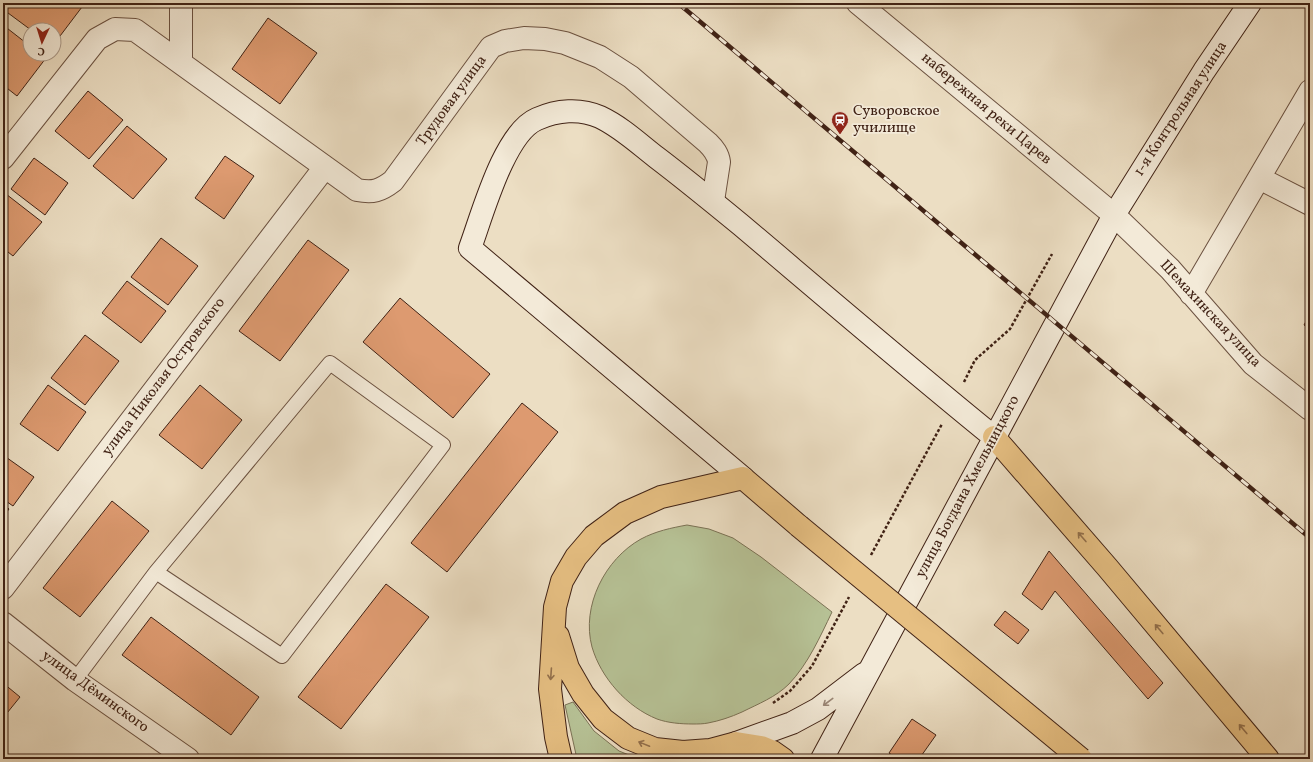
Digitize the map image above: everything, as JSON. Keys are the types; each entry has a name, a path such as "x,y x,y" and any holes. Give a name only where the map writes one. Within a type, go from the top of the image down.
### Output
{"main road":[{"path":"994,437 1107,567 1268,759"},
{"path":"561,759 556,737 550,689 555,607 562,581 576,557 594,536 625,513 661,497 743,478 1080,759"},
{"path":"555,607 558,639 568,668 583,694 603,719 628,738 655,749 683,752 710,750 736,743 761,747 773,752 783,759"}],"street":[{"path":"181,3 181,63"},
{"name":"набережная реки Царев","path":"858,3 1114,215"},
{"name":"1-я Контрольная улица","path":"1114,215 1204,70 1250,3"},
{"name":"Трудовая улица","path":"3,158 97,39 116,29 135,30 357,190 366,192 376,191 386,187 393,181 492,48 505,41 524,38 545,39 565,43 600,58 631,77 708,143 714,149 718,156 719,162 712,201"},
{"path":"1191,294 1310,91"},
{"path":"743,478 470,248 495,178 505,156 518,134 535,119 557,112 581,111 599,116 618,127 712,201 994,437"},
{"name":"улица Николая Островского","path":"3,588 325,167"},
{"path":"1259,178 1310,204"},
{"name":"Шемахинская улица","path":"1114,215 1170,269 1254,364 1310,410"},
{"name":"улица Богдана Хмельницкого","path":"822,759 1114,215"},
{"name":"улица Дёминского","path":"3,623 75,680 188,759"},
{"path":"736,743 792,723 818,709 870,670"}],"lane":[{"path":"75,680 156,572 330,363 443,445 282,656 156,572"}],"path":[{"path":"871,556 975,360 1010,329 1052,254"},
{"path":"772,704 790,691 812,666 852,590"}],"green space":[{"path":"687,525 709,529 733,538 761,557 832,612 808,659 796,676 784,689 767,700 738,714 721,720 702,724 670,722 657,719 635,707 617,690 602,670 592,647 589,631 593,600 607,571 617,559 628,548 647,536 664,530"},
{"path":"573,702 594,731 619,751 639,759 577,759 565,705"}],"building":[{"path":"10,3 85,3 62,33 62,22 22,22 22,23 4,10"},
{"path":"268,18 317,53 280,104 232,69"},
{"path":"3,25 22,40 22,62 43,62 17,96 3,85"},
{"path":"88,91 123,120 89,159 55,131"},
{"path":"127,126 167,159 133,199 93,166"},
{"path":"225,156 254,176 224,219 195,198"},
{"path":"34,158 68,183 45,215 11,189"},
{"path":"6,194 42,222 13,256 3,248 3,198"},
{"path":"161,238 198,266 168,305 131,277"},
{"path":"308,240 349,270 280,361 239,331"},
{"path":"127,281 166,311 141,343 102,313"},
{"path":"400,298 490,374 453,418 363,342"},
{"path":"1310,314 1310,329 1304,325"},
{"path":"85,335 119,361 85,405 51,378"},
{"path":"48,385 86,412 58,451 20,424"},
{"path":"200,385 242,420 202,469 159,435"},
{"path":"522,403 558,432 447,572 411,543"},
{"path":"3,455 34,477 13,506 3,499"},
{"path":"112,501 149,531 80,617 43,588"},
{"path":"3,504 9,509 3,517"},
{"path":"1049,551 1163,683 1148,699 1055,591 1042,610 1022,594"},
{"path":"386,584 429,617 341,729 298,697"},
{"path":"1005,611 1029,630 1018,644 994,625"},
{"path":"151,617 259,697 231,735 122,655"},
{"path":"3,683 20,697 3,718"},
{"path":"912,719 936,735 919,759 898,759 889,753"}],"railway":[{"path":"678,3 1310,538"}],"place":[{"name":"Суворовское училище","path":"840,135"}]}
